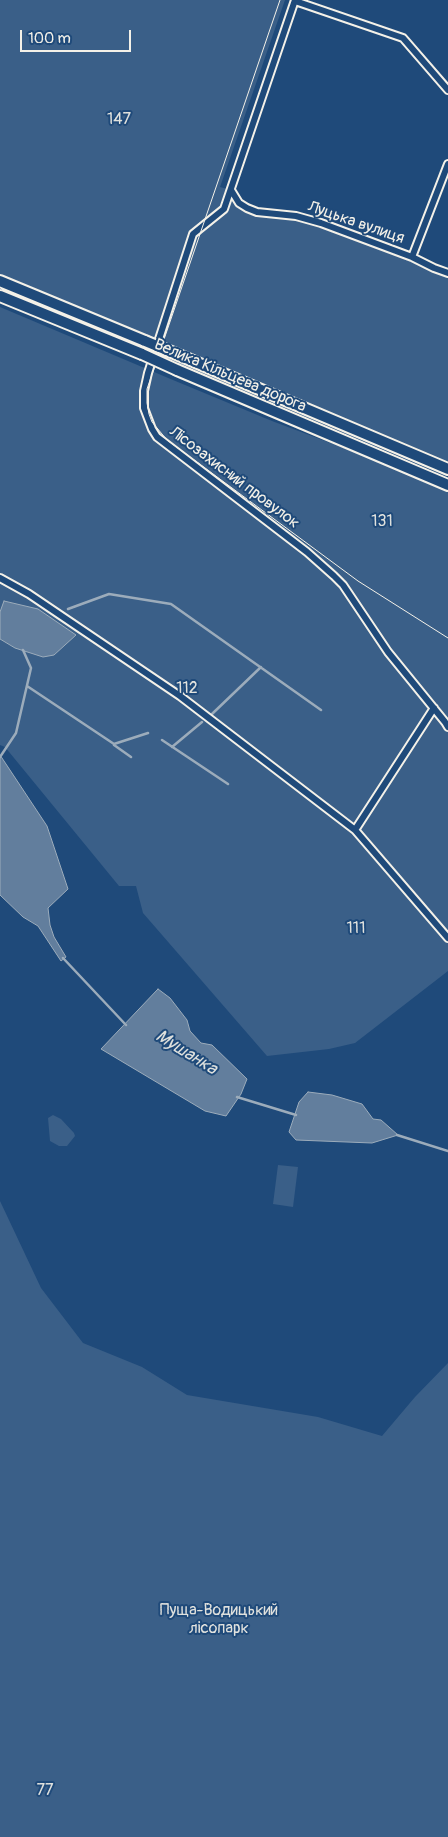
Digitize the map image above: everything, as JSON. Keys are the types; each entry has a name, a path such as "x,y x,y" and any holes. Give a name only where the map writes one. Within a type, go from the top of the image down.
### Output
{"main road":[{"name":"Велика Кільцева дорога","path":"0,281 448,469"},
{"name":"Велика Кільцева дорога","path":"0,296 142,354 448,485"}],"street":[{"path":"295,0 403,38 448,90"},
{"name":"Лісозахисний провулок","path":"295,0 224,209 193,234 146,382 144,408 157,437 307,552 343,585 388,652 448,727"},
{"path":"412,257 448,164"},
{"name":"Луцька вулиця","path":"231,190 238,203 252,210 296,216 321,222 448,273"},
{"path":"0,578 29,594 180,696 355,830 448,938"},
{"path":"355,830 434,708"}],"green space":[{"name":"147","path":"0,0 285,0 220,187 231,190 247,208 296,216 448,273 448,469 0,281"},
{"path":"0,307 272,421 373,459 448,491 448,971 355,1043 329,1049 267,1056 143,913 136,886 119,886 5,747 0,745"},
{"path":"53,1115 61,1119 74,1133 75,1136 67,1146 59,1146 50,1141 48,1118"},
{"path":"278,1165 298,1167 293,1207 273,1204"},
{"name":"Пуща-Водицький лісопарк","path":"0,1201 41,1288 83,1343 142,1367 187,1395 318,1417 382,1436 415,1397 448,1363 448,1837 0,1837"}],"water":[{"path":"4,601 38,609 76,635 54,655 43,657 15,648 0,639 0,612"},
{"path":"0,755 47,826 68,889 48,908 54,937 66,957 61,961 38,926 23,917 0,895"},
{"path":"158,989 170,998 187,1020 190,1031 201,1043 212,1045 247,1079 241,1094 226,1116 205,1111 101,1049"},
{"path":"308,1092 332,1095 362,1104 373,1119 381,1120 398,1135 372,1143 296,1140 289,1132 299,1102"}],"waterway":[{"path":"68,609 109,594 171,604 321,710"},
{"name":"Мушанка","path":"0,757 16,733 31,668 23,650"},
{"path":"212,714 261,667"},
{"path":"27,686 114,744 148,733"},
{"path":"172,747 202,722"},
{"path":"162,740 228,784"},
{"path":"114,745 131,757"},
{"name":"Мушанка","path":"63,958 126,1025"},
{"name":"Мушанка","path":"237,1097 296,1115"},
{"name":"Мушанка","path":"397,1135 448,1151"}],"tram line":[{"path":"280,0 147,389 149,414 152,422 167,440 358,581 448,638"}],"park label":[{"name":"131","path":"382,522"},
{"name":"112","path":"187,689"},
{"name":"111","path":"356,929"},
{"name":"77","path":"45,1791"}]}
